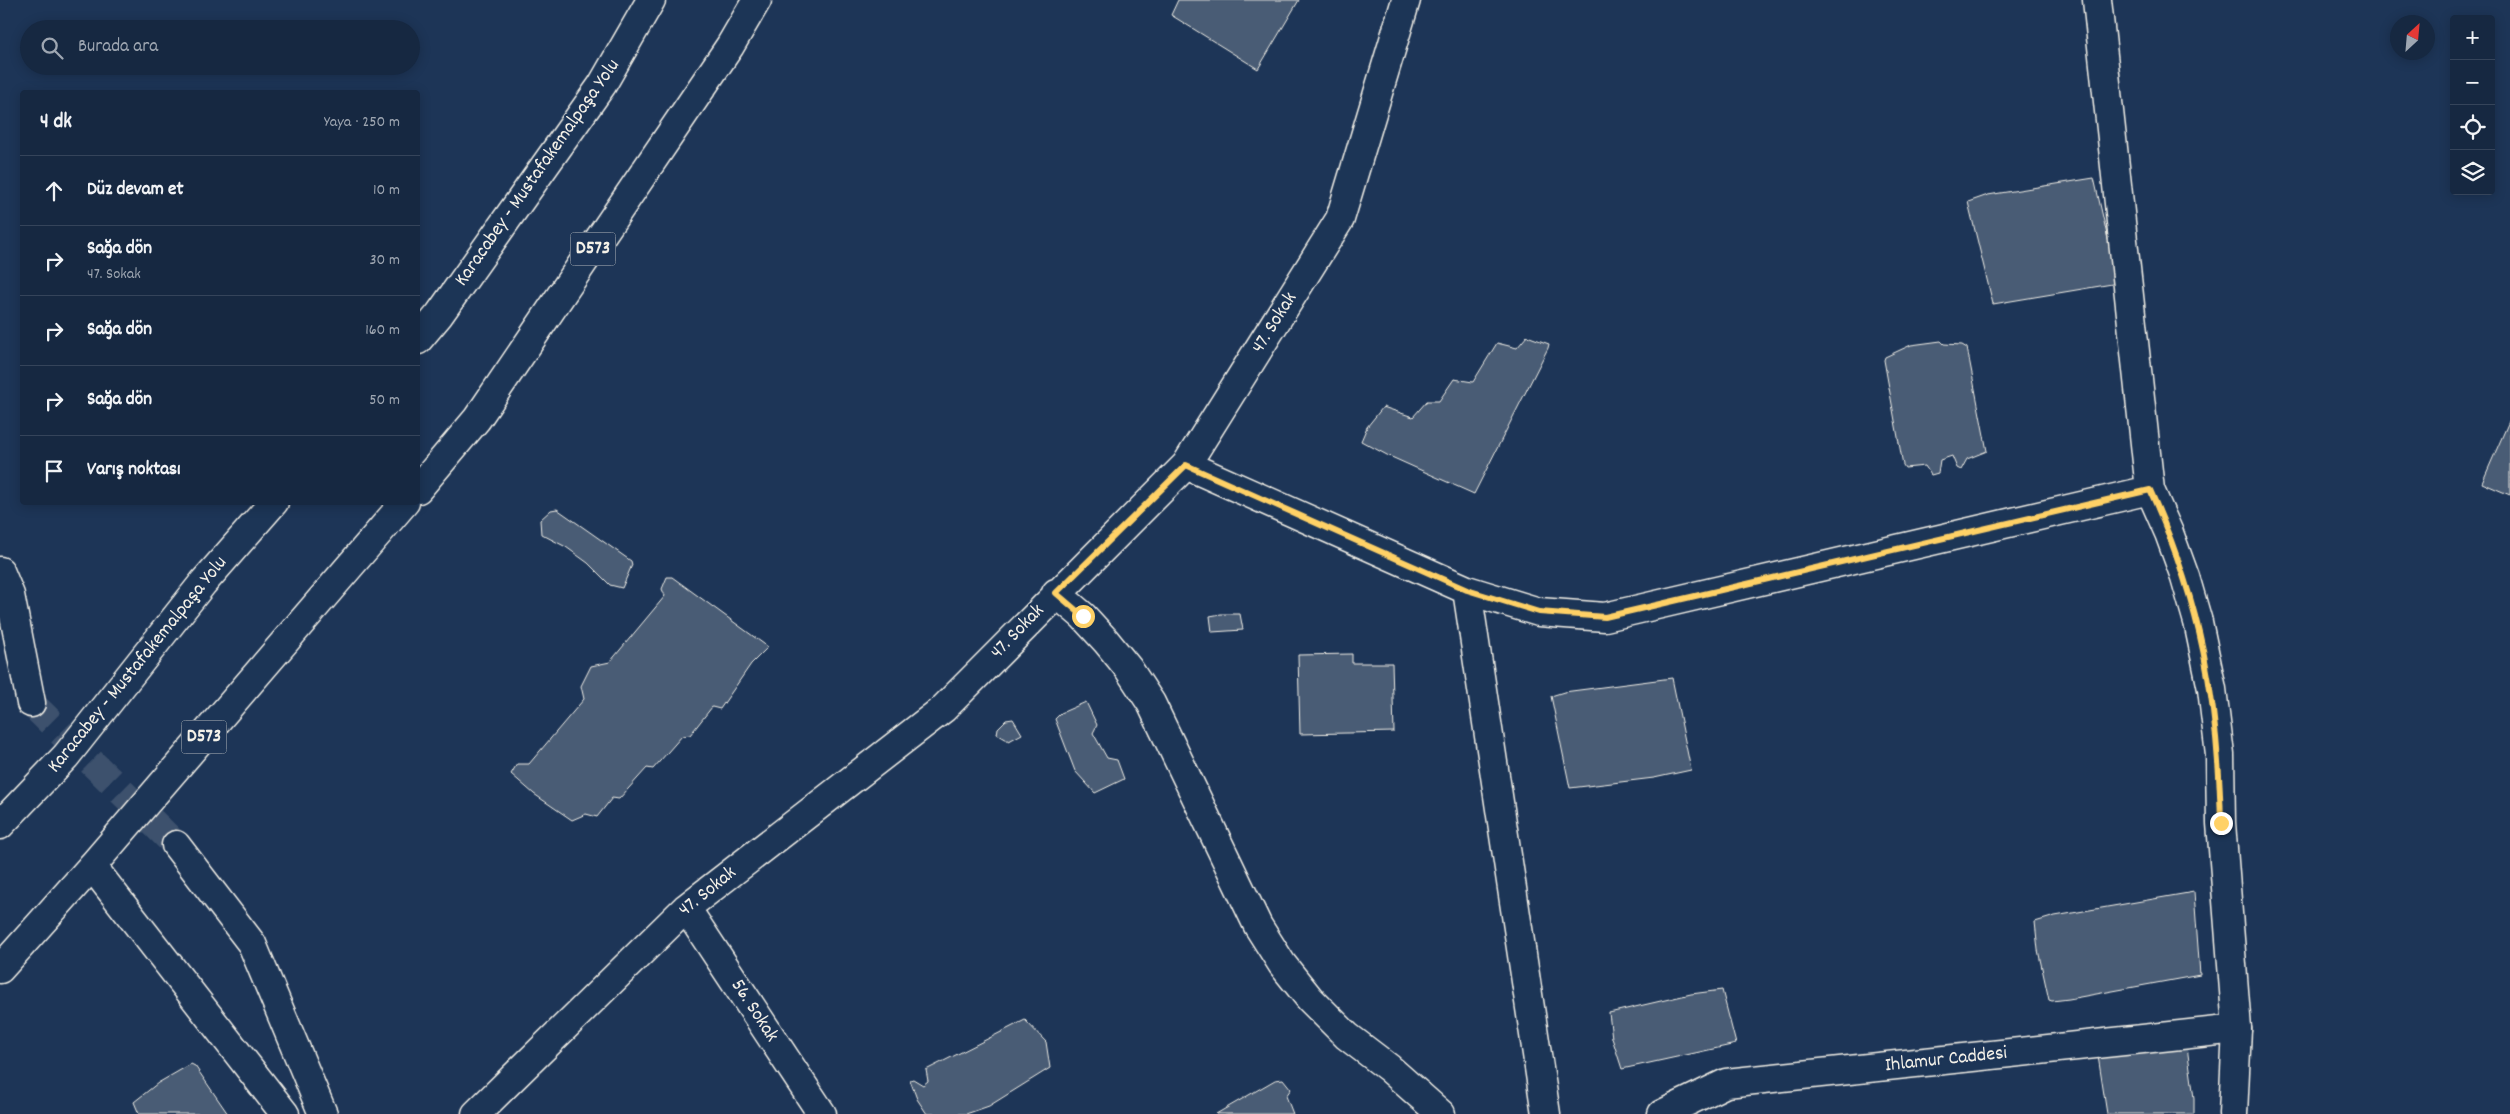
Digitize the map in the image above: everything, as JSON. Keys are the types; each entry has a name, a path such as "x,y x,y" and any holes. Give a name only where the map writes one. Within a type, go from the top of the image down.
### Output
{"main road":[{"name":"Karacabey - Mustafakemalpaşa Yolu","path":"420,338 439,315 602,85 651,0"},
{"name":"D573","path":"420,486 477,419 730,46 757,0"},
{"name":"47. Sokak","path":"476,1114 686,908 943,709 1056,593 1186,465 1340,219 1406,0"},
{"path":"2097,0 2150,490 2169,533 2185,577 2198,622 2212,688 2220,756 2221,823 2237,1029 2233,1114"},
{"path":"1186,465 1467,590 1539,612 1605,617 2150,490"},
{"name":"Karacabey - Mustafakemalpaşa Yolu","path":"0,825 66,756 203,583 271,505"},
{"name":"D573","path":"0,969 92,866 403,505"},
{"path":"0,571 10,595 31,703"},
{"path":"1467,590 1546,1114"},
{"path":"1056,593 1083,616 1106,641 1151,703 1258,926 1282,964 1310,999 1347,1036 1389,1068 1441,1114"},
{"path":"176,845 252,944 323,1114"},
{"path":"92,866 285,1114"},
{"name":"56. Sokak","path":"686,908 822,1114"},
{"name":"Ihlamur Caddesi","path":"1662,1114 1726,1083 2237,1029"}],"building":[{"path":"1178,0 1299,0 1258,69 1171,15"},
{"path":"2094,178 2118,283 1993,304 1968,202 1988,195"},
{"path":"1527,336 1549,344 1548,348 1474,494 1387,455 1361,441 1367,427 1383,407 1413,417 1427,401 1439,401 1454,379 1473,382 1497,343 1517,348"},
{"path":"1941,341 1944,344 1962,345 1967,348 1987,451 1967,459 1961,470 1957,468 1952,456 1940,460 1938,473 1931,475 1925,466 1905,468 1903,465 1884,360 1885,357 1911,345"},
{"path":"2510,419 2510,495 2482,483"},
{"path":"557,509 631,561 632,565 622,588 610,585 588,563 566,547 541,534 540,520 551,510"},
{"path":"667,577 672,577 768,647 751,664 720,709 712,707 690,735 682,736 653,769 647,768 619,799 612,798 597,817 586,814 572,820 534,794 511,774 517,764 529,764 584,699 581,686 591,666 610,662 665,596 662,589"},
{"path":"1240,614 1243,630 1212,632 1210,616"},
{"path":"1352,654 1352,663 1392,663 1394,732 1300,734 1298,655"},
{"path":"1672,678 1691,770 1654,778 1570,788 1551,696 1564,692"},
{"path":"1086,702 1097,725 1093,733 1107,758 1117,760 1124,779 1095,793 1075,771 1055,719 1061,713"},
{"path":"1013,719 1022,734 1009,741 997,734 998,728 1006,720"},
{"path":"2194,892 2200,975 2069,999 2049,1000 2038,950 2035,922 2055,916"},
{"path":"1722,990 1736,1044 1622,1069 1612,1038 1609,1013 1691,994"},
{"path":"1025,1020 1046,1042 1050,1068 989,1106 966,1114 927,1114 917,1099 910,1080 913,1079 923,1085 928,1081 926,1070"},
{"path":"2187,1047 2194,1098 2194,1114 2107,1114 2098,1056"},
{"path":"191,1064 195,1066 228,1114 139,1114 134,1102 158,1083"},
{"path":"1283,1079 1291,1089 1286,1096 1293,1114 1216,1114 1275,1080"}],"tunnel":[{"path":"31,703 176,845"}],"route":[{"path":"1083,616 1056,593 1186,465 1467,590 1539,612 1605,617 2150,490 2169,533 2185,577 2198,622 2212,688 2220,756 2221,823"}]}
